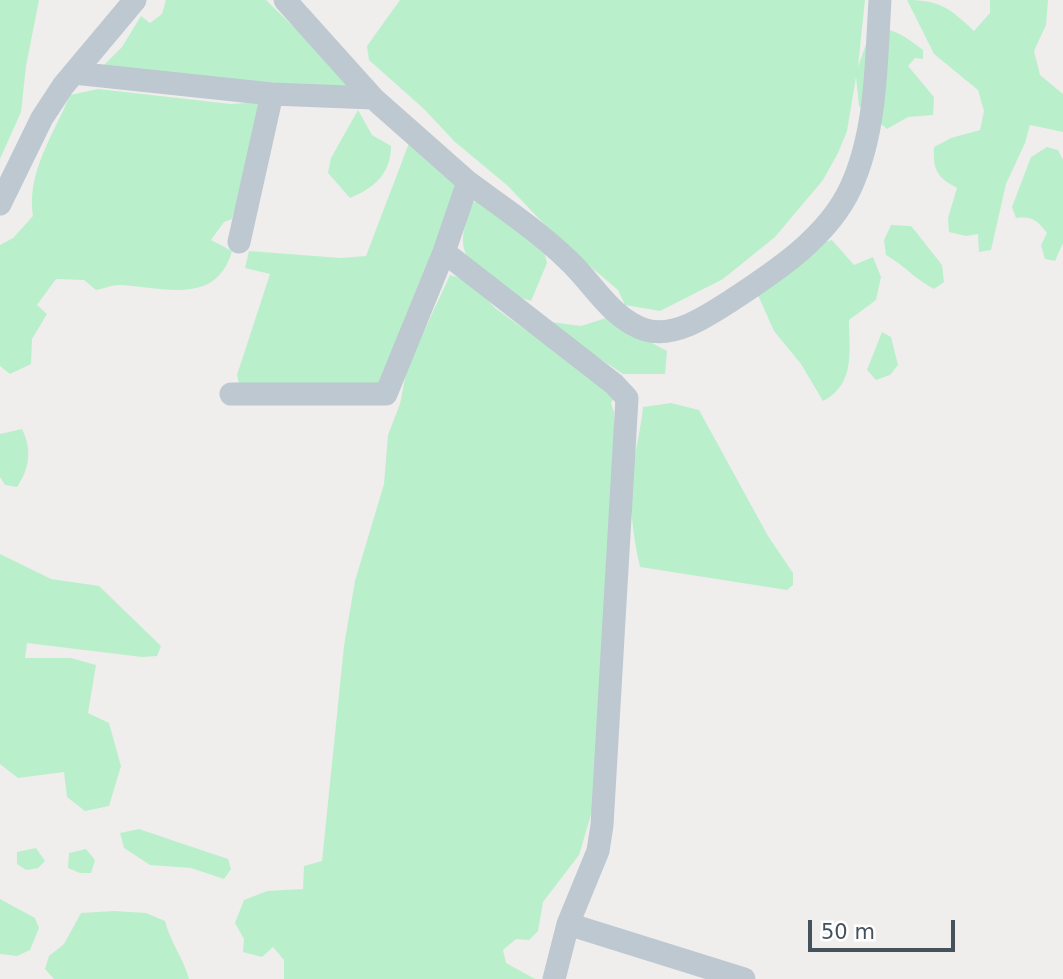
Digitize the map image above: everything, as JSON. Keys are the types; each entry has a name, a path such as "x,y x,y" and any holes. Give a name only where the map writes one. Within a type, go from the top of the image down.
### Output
{"street":[{"path":"0,204 42,118 74,73 135,0"},
{"path":"287,1 373,98 468,183 523,222 568,259 621,319 648,331 682,328 709,315 768,277 820,231 850,189 867,140 880,0"},
{"path":"74,73 272,94 373,98"},
{"path":"239,242 272,94"},
{"path":"231,394 386,394 444,252 468,183"},
{"path":"444,252 614,384 626,398 602,825 592,869 568,924 554,979"},
{"path":"568,924 744,979"}],"green space":[{"path":"0,0 39,0 26,66 21,112 0,159"},
{"path":"166,0 266,0 347,79 349,88 98,71 122,47 141,16 150,23 162,14"},
{"path":"400,0 865,0 858,67 872,27 887,29 905,37 923,50 923,59 915,58 908,66 934,97 933,115 908,117 887,129 859,106 856,77 847,131 838,153 823,180 775,237 723,279 660,311 625,305 618,290 559,240 508,186 455,142 424,109 369,60 367,46"},
{"path":"907,0 944,7 974,31 990,13 990,0 1048,0 1046,25 1034,51 1040,75 1063,94 1063,132 1030,125 1025,143 1006,184 991,250 979,252 978,234 966,236 949,232 948,218 957,188 941,177 934,162 934,147 951,138 980,130 984,111 978,90 934,54"},
{"path":"98,89 231,104 257,102 263,107 232,219 224,222 211,240 232,251 224,269 213,280 200,287 185,290 118,285 96,290 84,280 56,279 37,305 47,314 32,339 31,364 10,374 0,366 0,245 13,238 33,216 32,200 37,169 70,95"},
{"path":"358,110 372,135 391,146 388,165 379,179 367,190 350,198 328,173 331,158"},
{"path":"409,143 459,188 404,320 381,388 239,384 237,375 270,274 245,268 249,251 341,258 366,256"},
{"path":"1047,147 1058,150 1063,160 1063,243 1055,261 1045,259 1041,245 1047,233 1030,218 1016,218 1012,207 1031,157"},
{"path":"482,200 544,251 547,263 531,301 498,286 470,261 466,253 463,236 468,215 473,202"},
{"path":"891,225 911,226 942,265 944,282 934,289 886,255 884,240"},
{"path":"832,240 854,265 873,257 881,277 876,300 849,320 846,376 834,394 823,401 801,364 774,331 757,293 822,243"},
{"path":"450,275 470,281 495,308 616,395 611,403 614,412 614,452 593,808 579,855 543,902 538,931 529,940 516,939 503,950 506,963 535,979 284,979 284,960 273,947 262,957 243,952 244,939 235,923 244,900 267,891 303,889 304,866 322,861 344,646 355,581 384,484 388,435 400,404 407,368"},
{"path":"606,318 667,351 665,374 623,374 543,321 581,326"},
{"path":"882,332 891,337 898,365 890,375 876,380 867,370"},
{"path":"671,403 699,410 768,536 793,573 793,585 787,590 640,567 632,520 631,484 643,407"},
{"path":"22,429 28,451 25,473 17,487 5,485 0,477 0,434"},
{"path":"0,554 51,579 99,586 161,646 157,656 142,657 27,643 25,658 71,658 96,665 88,713 109,723 121,766 109,806 85,811 67,797 64,772 18,778 0,764"},
{"path":"139,829 228,859 231,869 224,879 191,868 150,865 124,848 120,833"},
{"path":"36,848 45,861 38,868 26,870 17,864 17,852"},
{"path":"86,849 95,860 91,873 80,873 68,868 69,853"},
{"path":"0,899 35,918 39,928 30,950 17,956 0,954"},
{"path":"81,913 146,913 165,921 189,979 54,979 45,969 49,956 64,944"}]}
